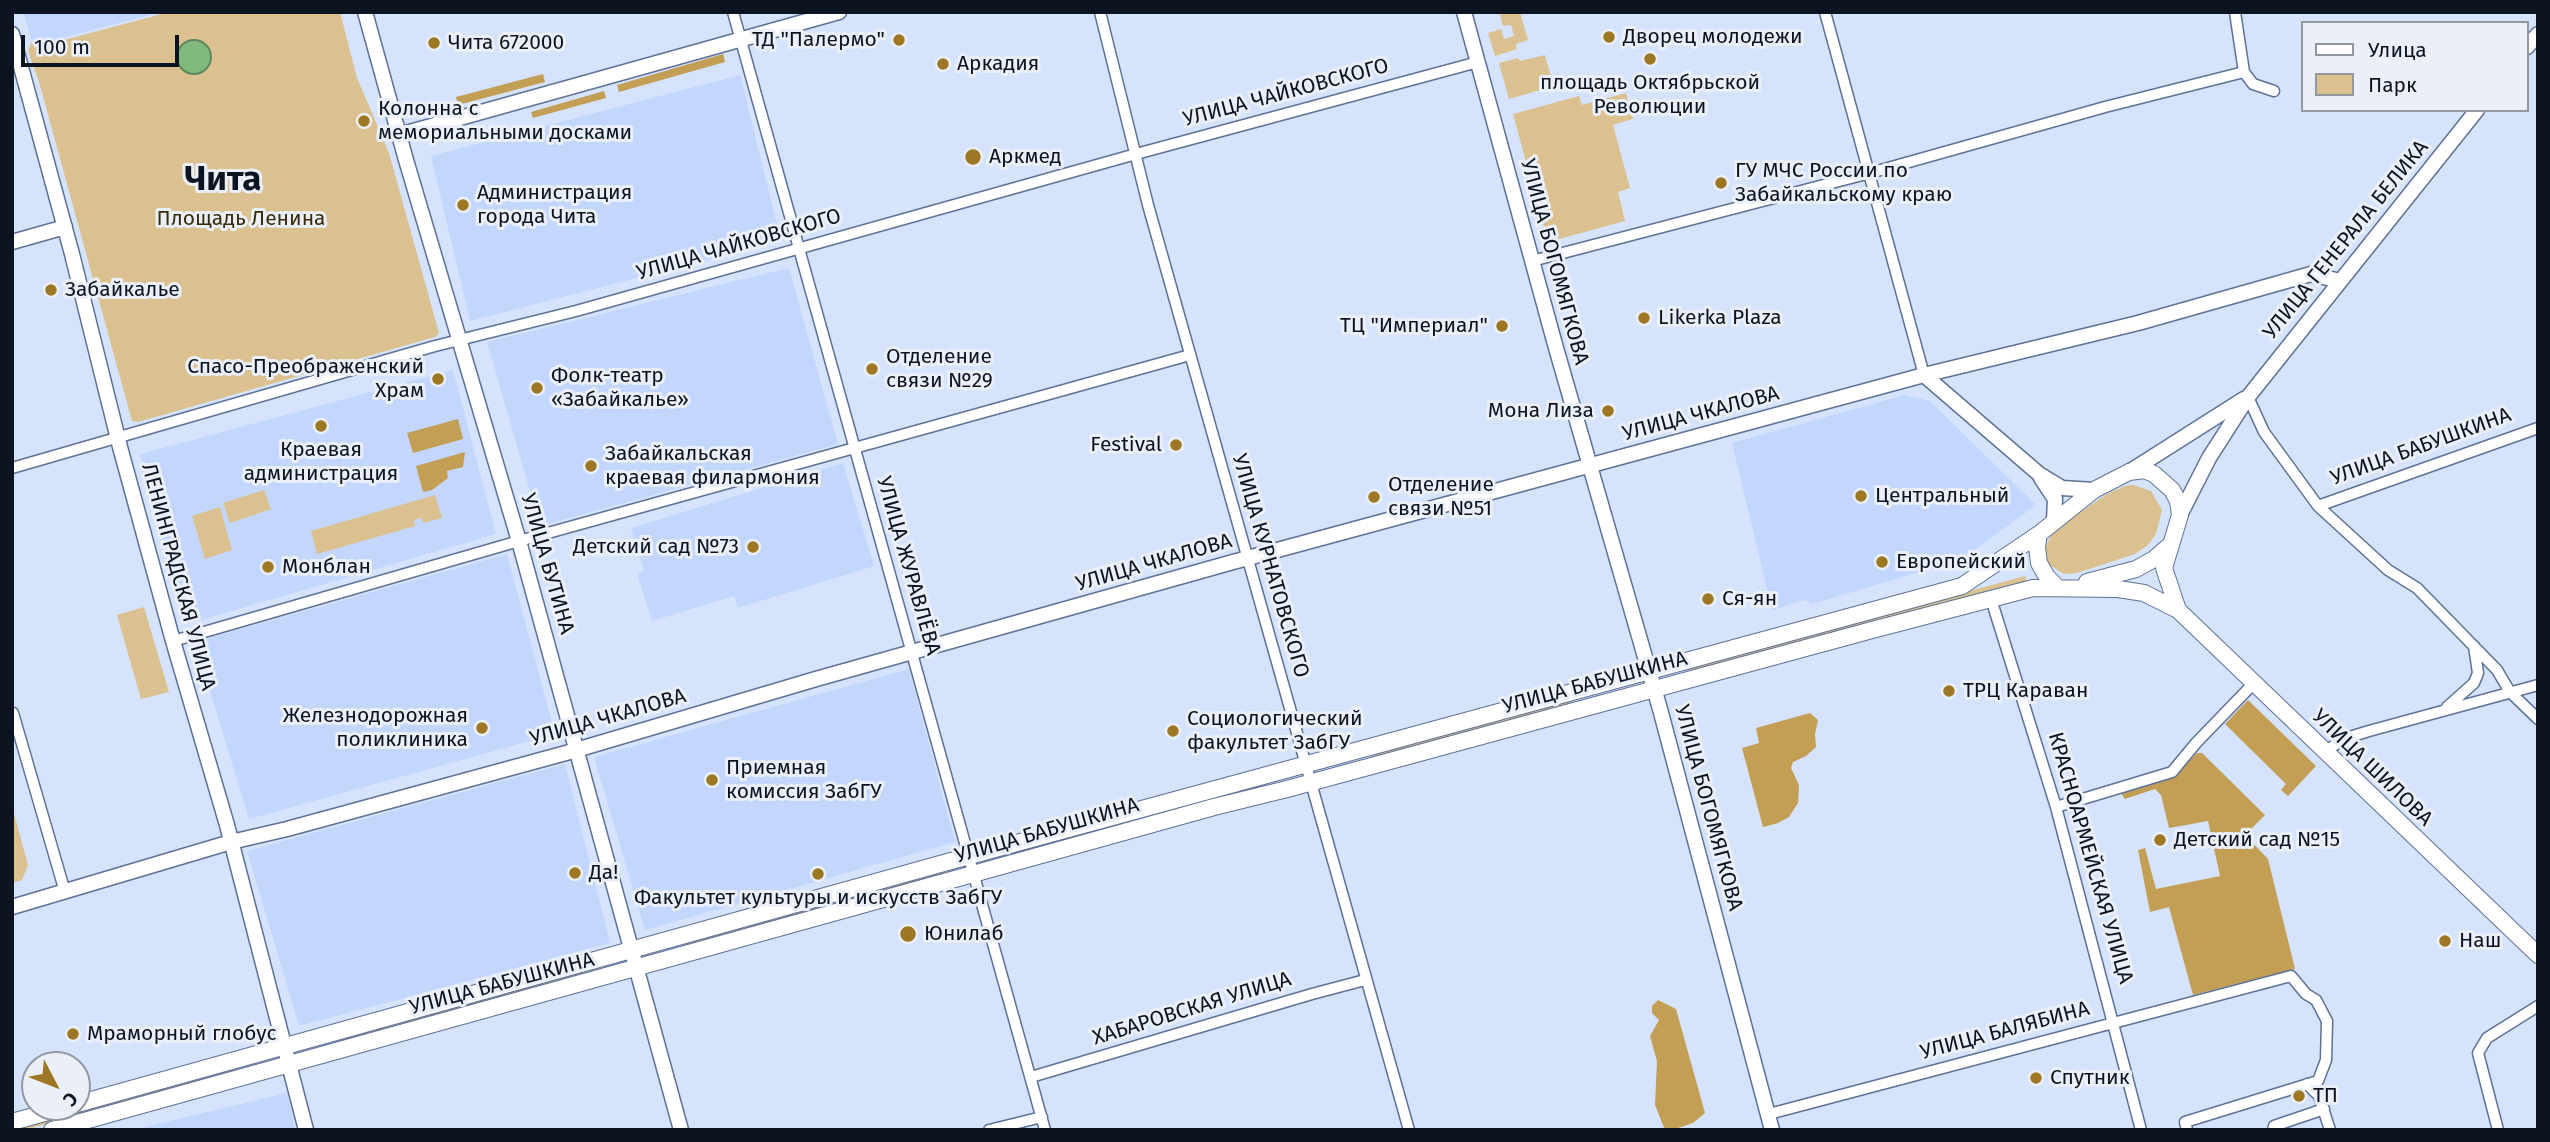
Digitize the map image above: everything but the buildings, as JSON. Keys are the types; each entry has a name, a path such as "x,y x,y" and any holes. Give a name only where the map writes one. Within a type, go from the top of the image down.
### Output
{"main road":[{"name":"УЛИЦА БУТИНА","path":"365,12 519,541 681,1130"},
{"path":"399,135 839,12"},
{"name":"УЛИЦА БОГОМЯГКОВА","path":"1464,12 1589,466 1655,689 1772,1130"},
{"name":"ЛЕНИНГРАДСКАЯ УЛИЦА","path":"12,34 306,1130"},
{"name":"УЛИЦА ГЕНЕРАЛА БЕЛИКА","path":"2248,397 2475,112"},
{"path":"12,242 65,227"},
{"name":"УЛИЦА ЧКАЛОВА","path":"12,907 230,842 578,750 912,652 1924,375 2137,323 2311,274 2340,281"},
{"path":"1924,375 2039,474 2062,488 2094,490"},
{"path":"2129,471 2248,397"},
{"path":"2178,610 2164,568 2170,545 2180,515 2209,458 2248,397"},
{"path":"2129,471 2144,470 2164,481 2178,501 2180,515"},
{"name":"УЛИЦА БАБУШКИНА","path":"91,1100 969,856 1962,586 2039,534 2094,490 2129,471"},
{"path":"2039,474 2055,499 2054,521"},
{"path":"2039,534 2039,563 2057,587 2118,589 2144,593 2178,610"},
{"path":"2057,587 2136,569 2154,559 2170,545"},
{"name":"УЛИЦА БАБУШКИНА","path":"52,1130 1213,807 1311,783 1991,598 2032,588 2057,587"},
{"name":"УЛИЦА ШИЛОВА","path":"2178,610 2538,956"}],"street":[{"name":"УЛИЦА ЖУРАВЛЁВА","path":"733,12 1045,1130"},
{"name":"УЛИЦА КУРНАТОВСКОГО","path":"1100,12 1247,559 1409,1130"},
{"path":"1825,12 1924,375"},
{"path":"2235,12 2244,72 2253,84 2274,91"},
{"name":"УЛИЦА ЧАЙКОВСКОГО","path":"12,468 435,346 1478,62"},
{"path":"1532,261 2244,72"},
{"path":"173,640 1025,399 1191,355"},
{"path":"2248,397 2264,432 2318,506 2388,570 2417,588 2497,670 2510,692 2538,719"},
{"name":"УЛИЦА БАБУШКИНА","path":"2318,506 2538,428"},
{"name":"КРАСНОАРМЕЙСКАЯ УЛИЦА","path":"1991,598 2056,807 2141,1130"},
{"path":"2442,710 2474,683 2478,673 2474,646"},
{"path":"2056,807 2172,772 2196,743 2254,684"},
{"path":"2325,752 2343,739 2538,685"},
{"path":"13,713 65,892"},
{"name":"УЛИЦА БАЛЯБИНА","path":"1769,1114 2291,976 2306,994 2316,1000 2327,1021 2327,1047 2321,1074 2318,1081 2307,1084"},
{"name":"ХАБАРОВСКАЯ УЛИЦА","path":"1031,1077 1312,993 1365,980"},
{"path":"2498,1130 2478,1053 2487,1038 2538,1006"},
{"path":"2187,1130 2185,1122 2307,1084 2319,1096 2330,1130"},
{"path":"2273,1130 2273,1126 2324,1109"},
{"path":"989,1130 1042,1117"}],"shaded area":[{"path":"23,12 162,12 33,45"},
{"path":"194,40 206,45 211,57 206,69 194,74 182,69 177,57 182,45"},
{"path":"723,54 725,62 619,92 617,85"},
{"path":"543,74 545,82 458,105 456,97"},
{"path":"740,75 781,241 470,321 431,156"},
{"path":"604,91 606,98 533,118 531,112"},
{"path":"789,268 838,444 540,526 487,342"},
{"path":"453,370 496,534 187,624 140,454"},
{"path":"1905,395 1930,401 2036,505 1961,560 1812,604 1804,600 1772,610 1732,443"},
{"path":"458,419 463,439 413,453 407,433"},
{"path":"465,452 463,467 447,471 448,478 432,490 423,492 416,466"},
{"name":"Детский сад №73","path":"843,463 874,566 738,608 734,596 652,621 637,574 644,571 631,528"},
{"path":"507,554 555,734 249,819 195,642"},
{"path":"909,669 955,842 645,930 594,757"},
{"path":"2248,700 2316,766 2288,796 2281,790 2286,784 2225,724"},
{"path":"1810,713 1818,720 1816,747 1793,762 1791,768 1799,785 1798,803 1789,817 1763,827 1742,748 1759,743 1756,728"},
{"path":"2197,753 2202,753 2265,815 2245,835 2268,859 2295,969 2193,995 2169,907 2150,912 2138,850 2145,848 2156,889 2220,876 2208,821 2169,828 2161,795 2155,789 2125,799 2120,792 2176,774"},
{"path":"565,764 610,943 299,1026 247,851"},
{"path":"1658,1000 1676,1009 1705,1113 1693,1123 1672,1130 1665,1130 1655,1105 1657,1061 1650,1036 1659,1020 1652,1013 1652,1006"},
{"path":"286,1093 296,1130 133,1130"}],"green space":[{"name":"Площадь Ленина","path":"169,12 340,12 357,78 389,153 439,333 435,337 138,422 132,421 39,82 28,51 31,42 35,46 49,44"},
{"path":"1520,12 1528,40 1516,44 1517,49 1495,56 1488,33 1501,29 1504,39 1514,36 1511,25 1503,26 1500,15"},
{"path":"1545,55 1551,77 1558,74 1561,84 1509,99 1499,63"},
{"path":"1626,93 1633,119 1613,125 1630,188 1618,192 1625,221 1548,242 1513,114 1579,96 1582,105"},
{"path":"2133,485 2151,491 2162,510 2156,534 2148,545 2135,554 2077,573 2064,574 2046,563 2044,552 2052,532 2107,494"},
{"path":"264,490 271,509 230,523 223,503"},
{"path":"435,495 442,518 423,523 421,518 414,520 415,526 317,554 311,531"},
{"path":"220,507 232,550 205,559 192,516"},
{"path":"2025,576 2027,584 1690,674 1688,667"},
{"path":"144,607 169,692 141,699 117,615"},
{"path":"1623,685 1572,701 1568,705 1337,769 1372,757 1380,751"},
{"path":"12,806 28,865 22,880 12,883"},
{"path":"952,870 954,875 679,949 685,942"},
{"path":"611,964 586,972 581,977 307,1052 338,1042 344,1036"},
{"path":"267,1059 239,1067 229,1074 91,1112 91,1108"},
{"path":"44,1121 57,1121 24,1130 12,1130"}],"place":[{"name":"Дворец молодежи","path":"1609,37"},
{"name":"ТД \"Палермо\"","path":"899,40"},
{"name":"Чита 672000","path":"434,43"},
{"name":"площадь Октябрьской Революции","path":"1650,59"},
{"name":"Аркадия","path":"943,64"},
{"name":"Колонна с мемориальными досками","path":"364,121"},
{"name":"Аркмед","path":"973,157"},
{"name":"ГУ МЧС России по Забайкальскому краю","path":"1721,183"},
{"name":"Администрация города Чита","path":"463,205"},
{"name":"Забайкалье","path":"51,290"},
{"name":"Likerka Plaza","path":"1644,318"},
{"name":"ТЦ \"Империал\"","path":"1502,326"},
{"name":"Отделение связи №29","path":"872,369"},
{"name":"Спасо-Преображенский Храм","path":"438,379"},
{"name":"Фолк-театр «Забайкалье»","path":"537,388"},
{"name":"Мона Лиза","path":"1608,411"},
{"name":"Краевая администрация","path":"321,426"},
{"name":"Festival","path":"1176,445"},
{"name":"Забайкальская краевая филармония","path":"591,466"},
{"name":"Центральный","path":"1861,496"},
{"name":"Отделение связи №51","path":"1374,497"},
{"name":"Детский сад №73","path":"753,547"},
{"name":"Европейский","path":"1882,562"},
{"name":"Монблан","path":"268,567"},
{"name":"Ся-ян","path":"1708,599"},
{"name":"ТРЦ Караван","path":"1949,691"},
{"name":"Железнодорожная поликлиника","path":"482,728"},
{"name":"Социологический факультет ЗабГУ","path":"1173,731"},
{"name":"Приемная комиссия ЗабГУ","path":"712,780"},
{"name":"Детский сад №15","path":"2160,840"},
{"name":"Да!","path":"575,873"},
{"name":"Факультет культуры и искусств ЗабГУ","path":"818,874"},
{"name":"Юнилаб","path":"908,934"},
{"name":"Наш","path":"2445,941"},
{"name":"Мраморный глобус","path":"73,1034"},
{"name":"Спутник","path":"2036,1078"},
{"name":"ТП","path":"2299,1096"}],"district":[{"name":"Чита","path":"223,180"}]}
